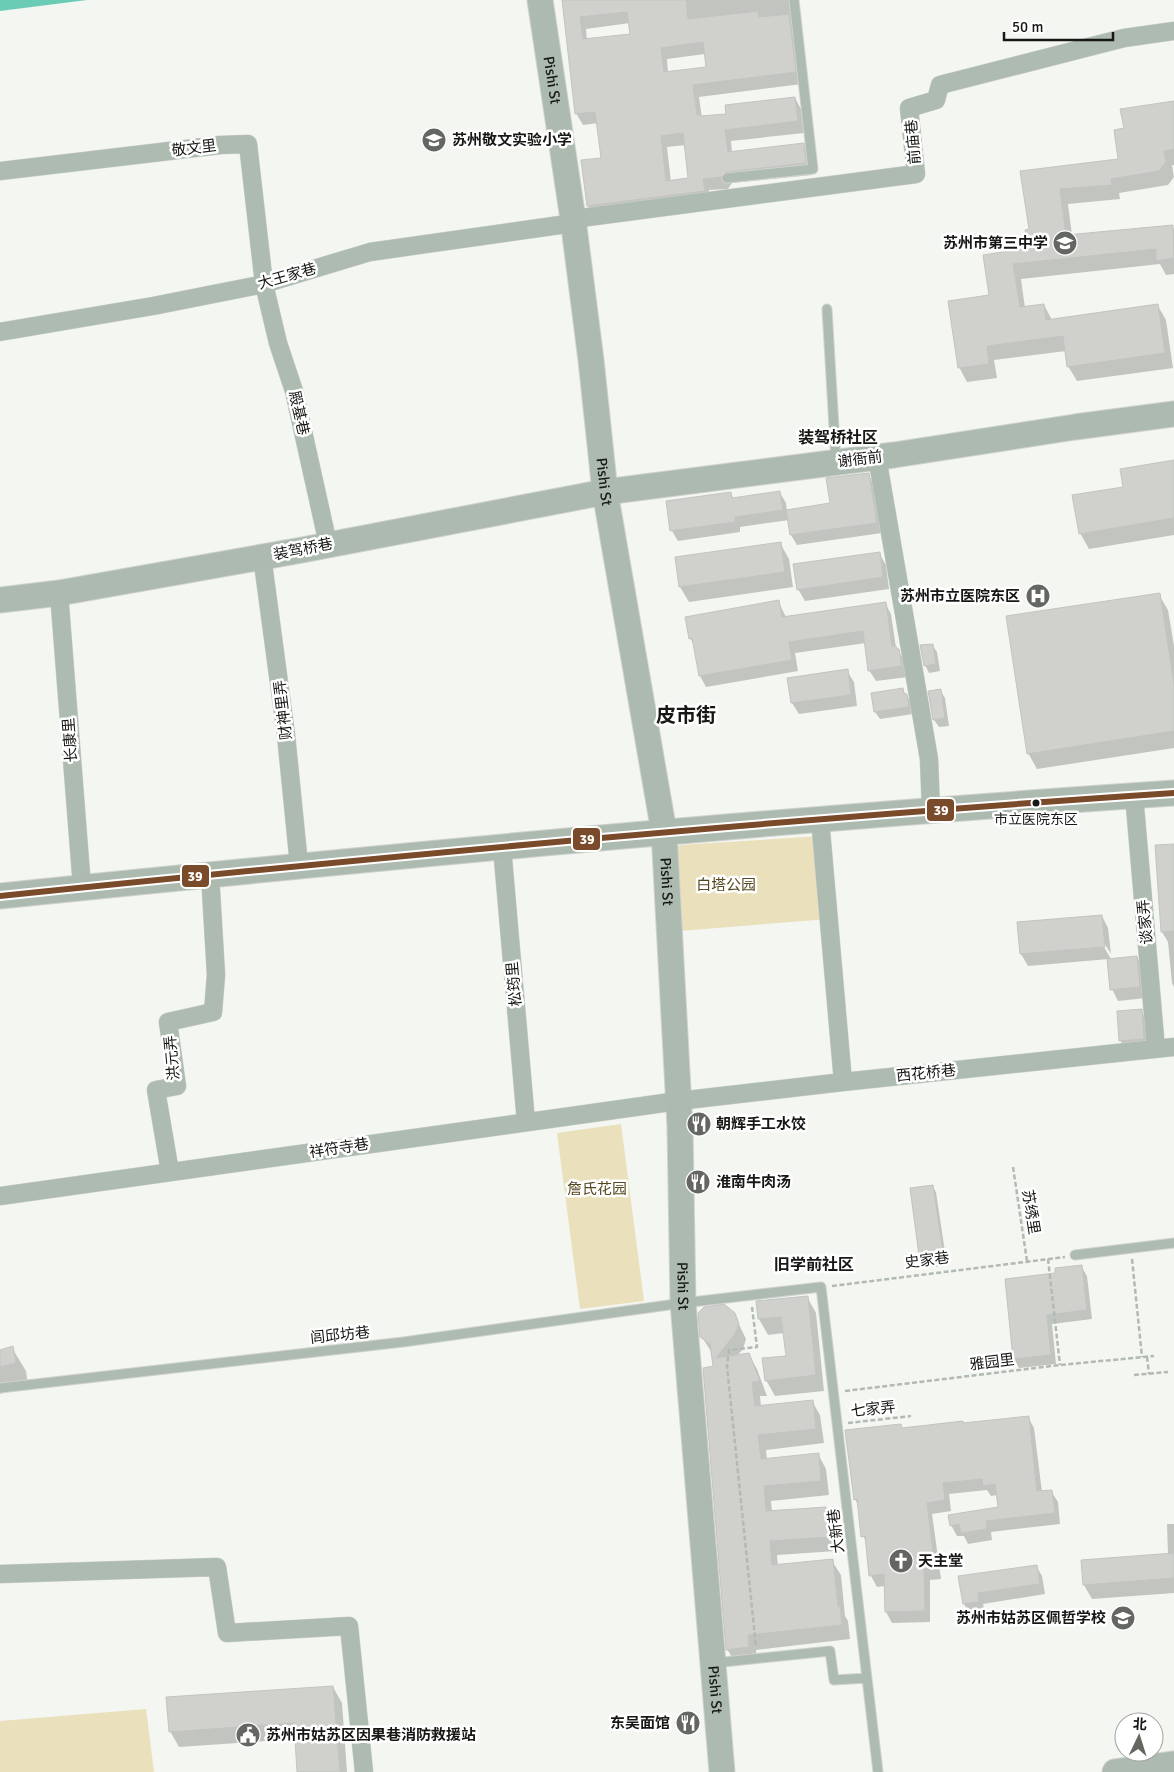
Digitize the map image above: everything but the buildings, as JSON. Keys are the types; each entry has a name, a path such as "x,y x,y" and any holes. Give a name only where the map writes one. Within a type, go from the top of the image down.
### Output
{"street":[{"name":"Pishi St","path":"540,0 574,221 605,492 664,832 678,1101 683,1303 722,1772"},
{"name":"前庙巷","path":"574,221 916,174 910,108 936,100 940,85 1124,38 1174,31"},
{"name":"敬文里","path":"0,171 220,145 248,144 264,284"},
{"name":"大王家巷","path":"0,332 153,306 264,284 370,252 574,221"},
{"name":"殿基巷","path":"264,284 278,343 294,391 328,544"},
{"name":"谢衙前","path":"605,492 877,457 1174,414"},
{"path":"877,457 929,759 931,810"},
{"name":"装驾桥巷","path":"0,600 59,593 605,492"},
{"name":"财神里弄","path":"262,556 286,735 299,865"},
{"name":"长康里","path":"59,593 82,887"},
{"path":"0,896 299,865 664,832 931,810 1174,793"},
{"name":"谈家弄","path":"1134,795 1156,1049"},
{"path":"820,819 843,1082"},
{"name":"松筠里","path":"502,847 526,1122"},
{"name":"洪元弄","path":"170,1172 156,1090 177,1086 168,1022 213,1012 216,975 210,874"},
{"name":"西花桥巷","path":"678,1101 1174,1047"},
{"name":"祥符寺巷","path":"0,1196 678,1101"},
{"path":"0,1574 217,1567 227,1632 349,1626 364,1772"},
{"path":"1114,1772 1174,1764"}],"lane":[{"path":"727,178 813,169 794,0"},
{"path":"827,309 836,461"},
{"path":"1075,1255 1174,1243"},
{"path":"683,1303 821,1287"},
{"name":"大新巷","path":"821,1287 878,1772"},
{"name":"闾邱坊巷","path":"0,1388 403,1342 683,1303"},
{"path":"713,1663 830,1651 834,1680 866,1678"}],"path":[{"name":"苏绣里","path":"1013,1166 1028,1262"},
{"path":"1131,1248 1142,1357"},
{"name":"史家巷","path":"821,1287 1075,1255"},
{"path":"1048,1259 1060,1365"},
{"path":"750,1296 757,1347 729,1350 727,1366 757,1659"},
{"name":"雅园里","path":"833,1393 1060,1365 1154,1356"},
{"path":"1147,1357 1149,1374"},
{"path":"1134,1375 1168,1372"},
{"name":"七家弄","path":"837,1424 911,1416"}],"green space":[{"name":"白塔公园","path":"822,836 829,919 679,931 674,849 681,845"},
{"name":"詹氏花园","path":"621,1124 644,1301 580,1309 557,1133"},
{"path":"146,1709 154,1772 0,1772 0,1721"}],"shaded area":[{"path":"0,0 87,0 0,11"}],"transit line":[{"name":"39","path":"0,896 733,826 1174,793"}],"place":[{"name":"苏州敬文实验小学","path":"434,140"},
{"name":"苏州市第三中学","path":"1065,243"},
{"name":"苏州市立医院东区","path":"1038,596"},
{"name":"市立医院东区","path":"1036,803"},
{"name":"朝辉手工水饺","path":"699,1124"},
{"name":"淮南牛肉汤","path":"698,1182"},
{"name":"天主堂","path":"901,1561"},
{"name":"苏州市姑苏区佩哲学校","path":"1123,1618"},
{"name":"东吴面馆","path":"688,1723"},
{"name":"苏州市姑苏区因果巷消防救援站","path":"248,1735"}],"district":[{"name":"装驾桥社区","path":"838,437"},
{"name":"皮市街","path":"686,715"},
{"name":"旧学前社区","path":"814,1264"}]}
